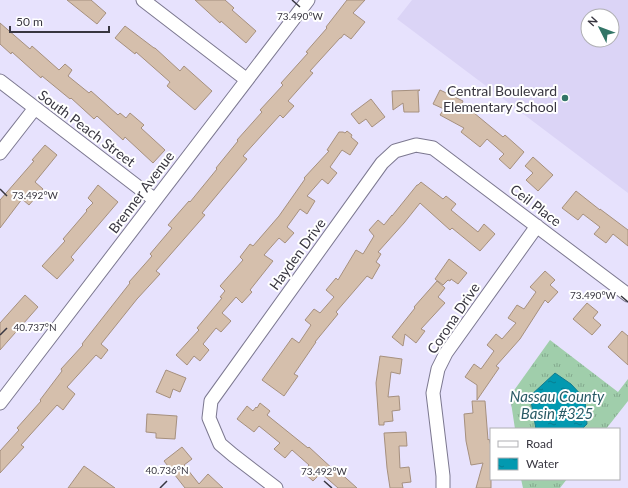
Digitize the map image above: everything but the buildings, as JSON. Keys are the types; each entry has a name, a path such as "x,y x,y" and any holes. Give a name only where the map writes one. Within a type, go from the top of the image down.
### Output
{"street":[{"path":"143,0 247,80"},
{"name":"Brenner Avenue","path":"0,403 308,0"},
{"name":"South Peach Street","path":"0,81 155,200"},
{"path":"0,153 35,108"},
{"name":"Hayden Drive","path":"276,488 233,456 220,444 209,418 211,401 382,163 395,151 416,145 422,146"},
{"name":"Ceil Place","path":"422,146 433,148 628,295"},
{"name":"Corona Drive","path":"443,488 443,476 433,393 438,369 446,353 537,226"}],"shaded area":[{"name":"Central Boulevard Elementary School","path":"412,0 628,0 628,193 397,19"}],"green space":[{"name":"Nassau County Basin #325","path":"550,340 618,392 628,379 628,401 607,428 583,428 587,424 530,396 536,428 515,428 510,396"},
{"path":"521,480 566,480 560,488 523,488"}],"water":[{"name":"Nassau County Basin #325","path":"555,373 571,384 585,399 587,424 583,428 536,428 530,396"}],"place":[{"name":"Central Boulevard Elementary School","path":"565,98"}]}
